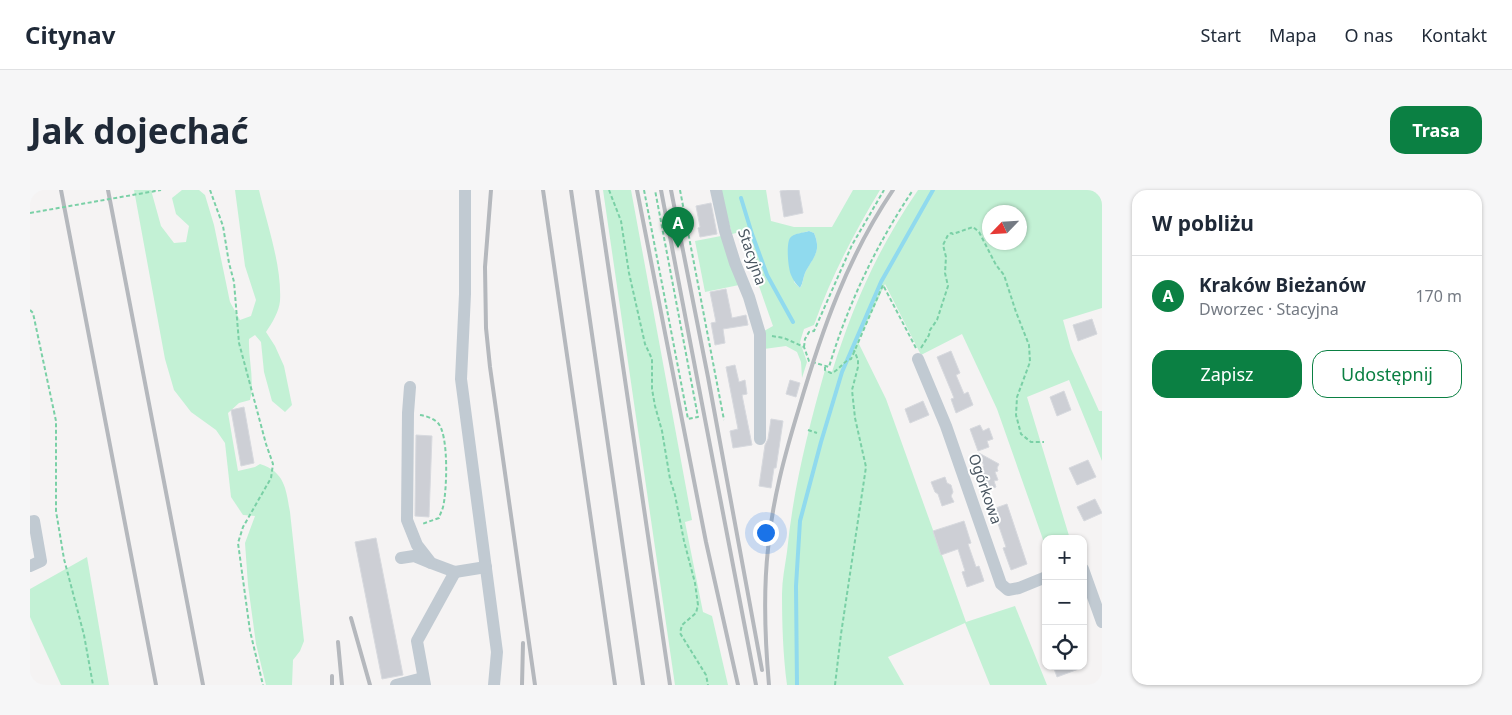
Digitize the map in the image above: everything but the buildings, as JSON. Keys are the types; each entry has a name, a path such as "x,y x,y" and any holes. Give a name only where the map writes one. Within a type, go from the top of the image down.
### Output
{"street":[{"path":"465,190 464,294 460,379 497,652 494,685"},
{"name":"Stacyjna","path":"716,190 725,231 735,263 749,296 760,334 760,439"},
{"name":"Ogórkowa","path":"918,360 946,426 1001,584 1008,590 1019,588 1042,579"},
{"path":"410,387 407,520 418,545 431,563"},
{"path":"30,522 34,521 41,561 30,566"},
{"path":"402,558 414,556 455,572 486,567"},
{"path":"396,685 424,681 417,641 455,572"},
{"path":"1087,580 1102,622"}],"path":[{"path":"30,213 161,190"},
{"path":"210,190 223,226 234,282 239,343 272,464 271,478 243,527 238,543 250,631 263,685"},
{"path":"609,190 621,220 630,273 646,344 652,359 655,406 695,583 698,605 696,613 682,625 680,633 706,675 708,685"},
{"path":"644,190 688,419 698,417 655,190"},
{"path":"680,190 724,420"},
{"path":"884,190 852,245 814,331 809,332 805,339 804,347 809,361 829,367 846,316 870,262 913,190"},
{"path":"826,366 824,370 831,373 835,372 851,359 883,285 918,352 924,345 930,330 937,320 948,286 945,273 946,257 943,245 948,234 958,233 973,227 979,232 996,265 1004,276 1030,345 1030,362 1017,397 1016,415 1021,434 1031,442 1044,442"},
{"path":"30,310 33,313 56,421 56,511 64,559 84,635 93,685"},
{"path":"784,338 804,347"},
{"path":"835,685 866,467 855,418 852,390 858,367 858,360 854,350"},
{"path":"408,413 429,417 438,423 443,432 446,452 446,482 443,506 439,518 410,528"},
{"path":"808,430 817,433"}],"green space":[{"path":"134,190 151,190 161,226 174,243 186,242 189,226 176,214 172,198 182,190 199,190 205,195 214,225 230,302 240,320 251,316 256,300 245,266 235,190 259,190 276,259 280,288 278,309 266,332 284,366 292,405 285,412 272,401 264,372 261,342 255,335 249,339 252,385 250,400 239,403 228,413 238,471 260,464 268,467 283,482 287,496 304,641 300,651 293,660 292,685 266,685 256,644 248,585 245,543 255,516 243,515 231,497 225,443 216,430 191,412 174,390 165,359"},
{"path":"603,190 631,190 692,520 685,522 703,612 712,616 728,685 675,685"},
{"path":"720,190 766,190 771,221 794,227 832,227 853,190 880,190 844,256 814,325 804,329 800,342 807,362 802,378 801,362 797,352 786,346 764,349 764,331 773,326 740,232 732,234","holes":["809,231 814,233 817,250 805,273 800,288 794,282 794,235"]},
{"path":"918,190 1102,190 1102,308 1063,320 1071,349 1099,411 1102,411 1102,461 1069,380 1027,397 1069,535 1042,535 1042,537 997,409 962,334 921,355 885,284 858,342 886,399 966,622 1015,606 1047,685 990,685 965,623 888,657 904,685 787,685 783,639 782,584 793,506 807,438 825,370 832,372 858,300 891,233"},
{"path":"721,236 739,285 705,292 695,241"},
{"path":"87,557 109,685 61,685 30,617 30,589"}],"water":[{"path":"809,231 814,233 817,250 805,273 800,288 790,272 788,245 792,236"}],"waterway":[{"path":"797,685 796,586 800,521 821,442 842,372 881,282 933,190"},
{"path":"741,198 767,275 793,322"}],"railway":[{"path":"61,190 156,685"},
{"path":"108,190 203,685"},
{"path":"491,190 485,267 486,328 535,685"},
{"path":"543,190 615,685"},
{"path":"571,190 643,685"},
{"path":"597,190 670,685"},
{"path":"637,190 706,542 738,685"},
{"path":"661,190 756,685"},
{"path":"671,190 708,377 762,670"},
{"path":"769,685 765,617 766,566 776,495 784,460 817,351 837,295 862,242 893,190"},
{"path":"351,618 370,685"},
{"path":"338,642 342,685"},
{"path":"522,685 523,643"},
{"path":"332,676 332,685"}],"place":[{"name":"Kraków Bieżanów","path":"678,248"}]}
